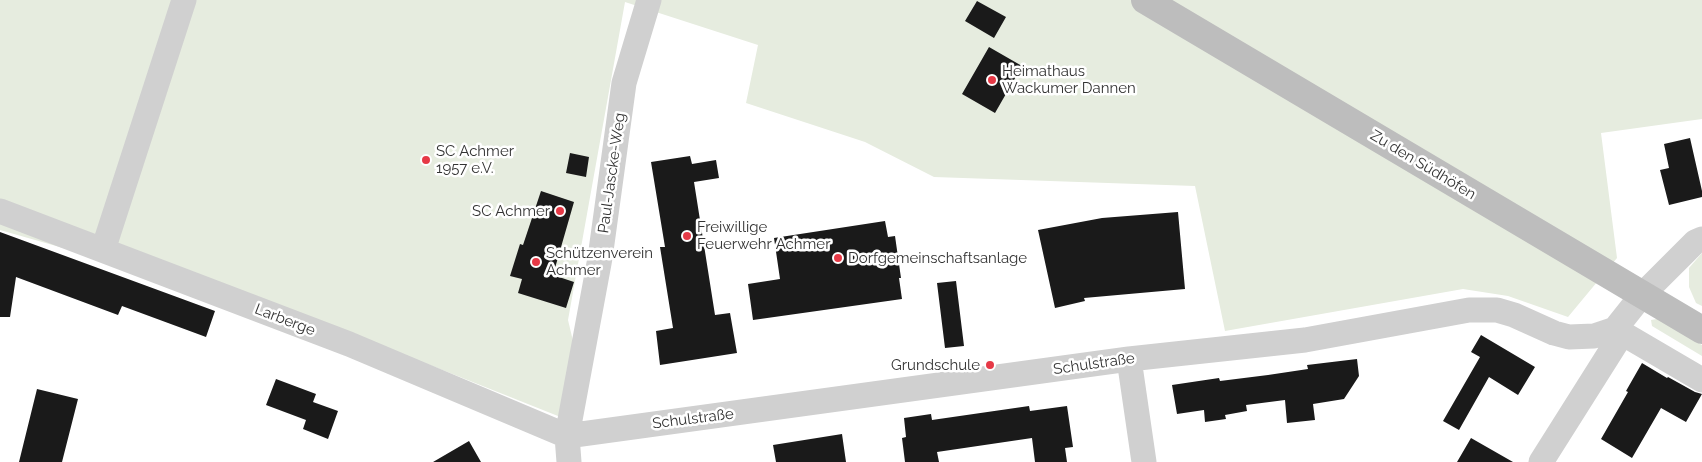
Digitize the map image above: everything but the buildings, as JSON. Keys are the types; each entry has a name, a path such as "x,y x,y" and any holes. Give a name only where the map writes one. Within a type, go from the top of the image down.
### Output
{"street":[{"path":"103,250 184,0"},
{"name":"Paul-Jascke-Weg","path":"569,462 567,436 600,258 624,83 649,0"},
{"name":"Zu den Südhöfen","path":"1145,0 1702,330"},
{"name":"Larberge","path":"0,211 349,344 567,436"},
{"path":"1615,329 1642,295 1694,242 1702,239"},
{"name":"Schulstraße","path":"567,436 1129,359 1305,340 1469,310 1497,310 1514,315 1554,333 1569,337 1594,336 1615,329"},
{"path":"1615,329 1702,380"},
{"path":"1540,462 1618,340 1615,329"},
{"path":"1129,359 1144,462"}],"shaded area":[{"path":"0,0 1702,0 1702,119 1601,133 1617,258 1568,317 1508,296 1463,289 1225,331 1195,186 934,177 865,142 746,103 758,45 625,2 568,320 573,341 563,418 249,293 214,291 0,230"},
{"path":"1702,253 1702,306 1696,303 1689,287 1689,268"},
{"path":"1657,319 1702,345 1702,356 1652,326 1651,320"}],"place":[{"name":"Heimathaus Wackumer Dannen","path":"992,80"},
{"name":"SC Achmer 1957 e.V.","path":"426,160"},
{"name":"SC Achmer","path":"560,211"},
{"name":"Freiwillige Feuerwehr Achmer","path":"687,236"},
{"name":"Dorfgemeinschaftsanlage","path":"838,258"},
{"name":"Schützenverein Achmer","path":"536,262"},
{"name":"Grundschule","path":"990,365"}]}
